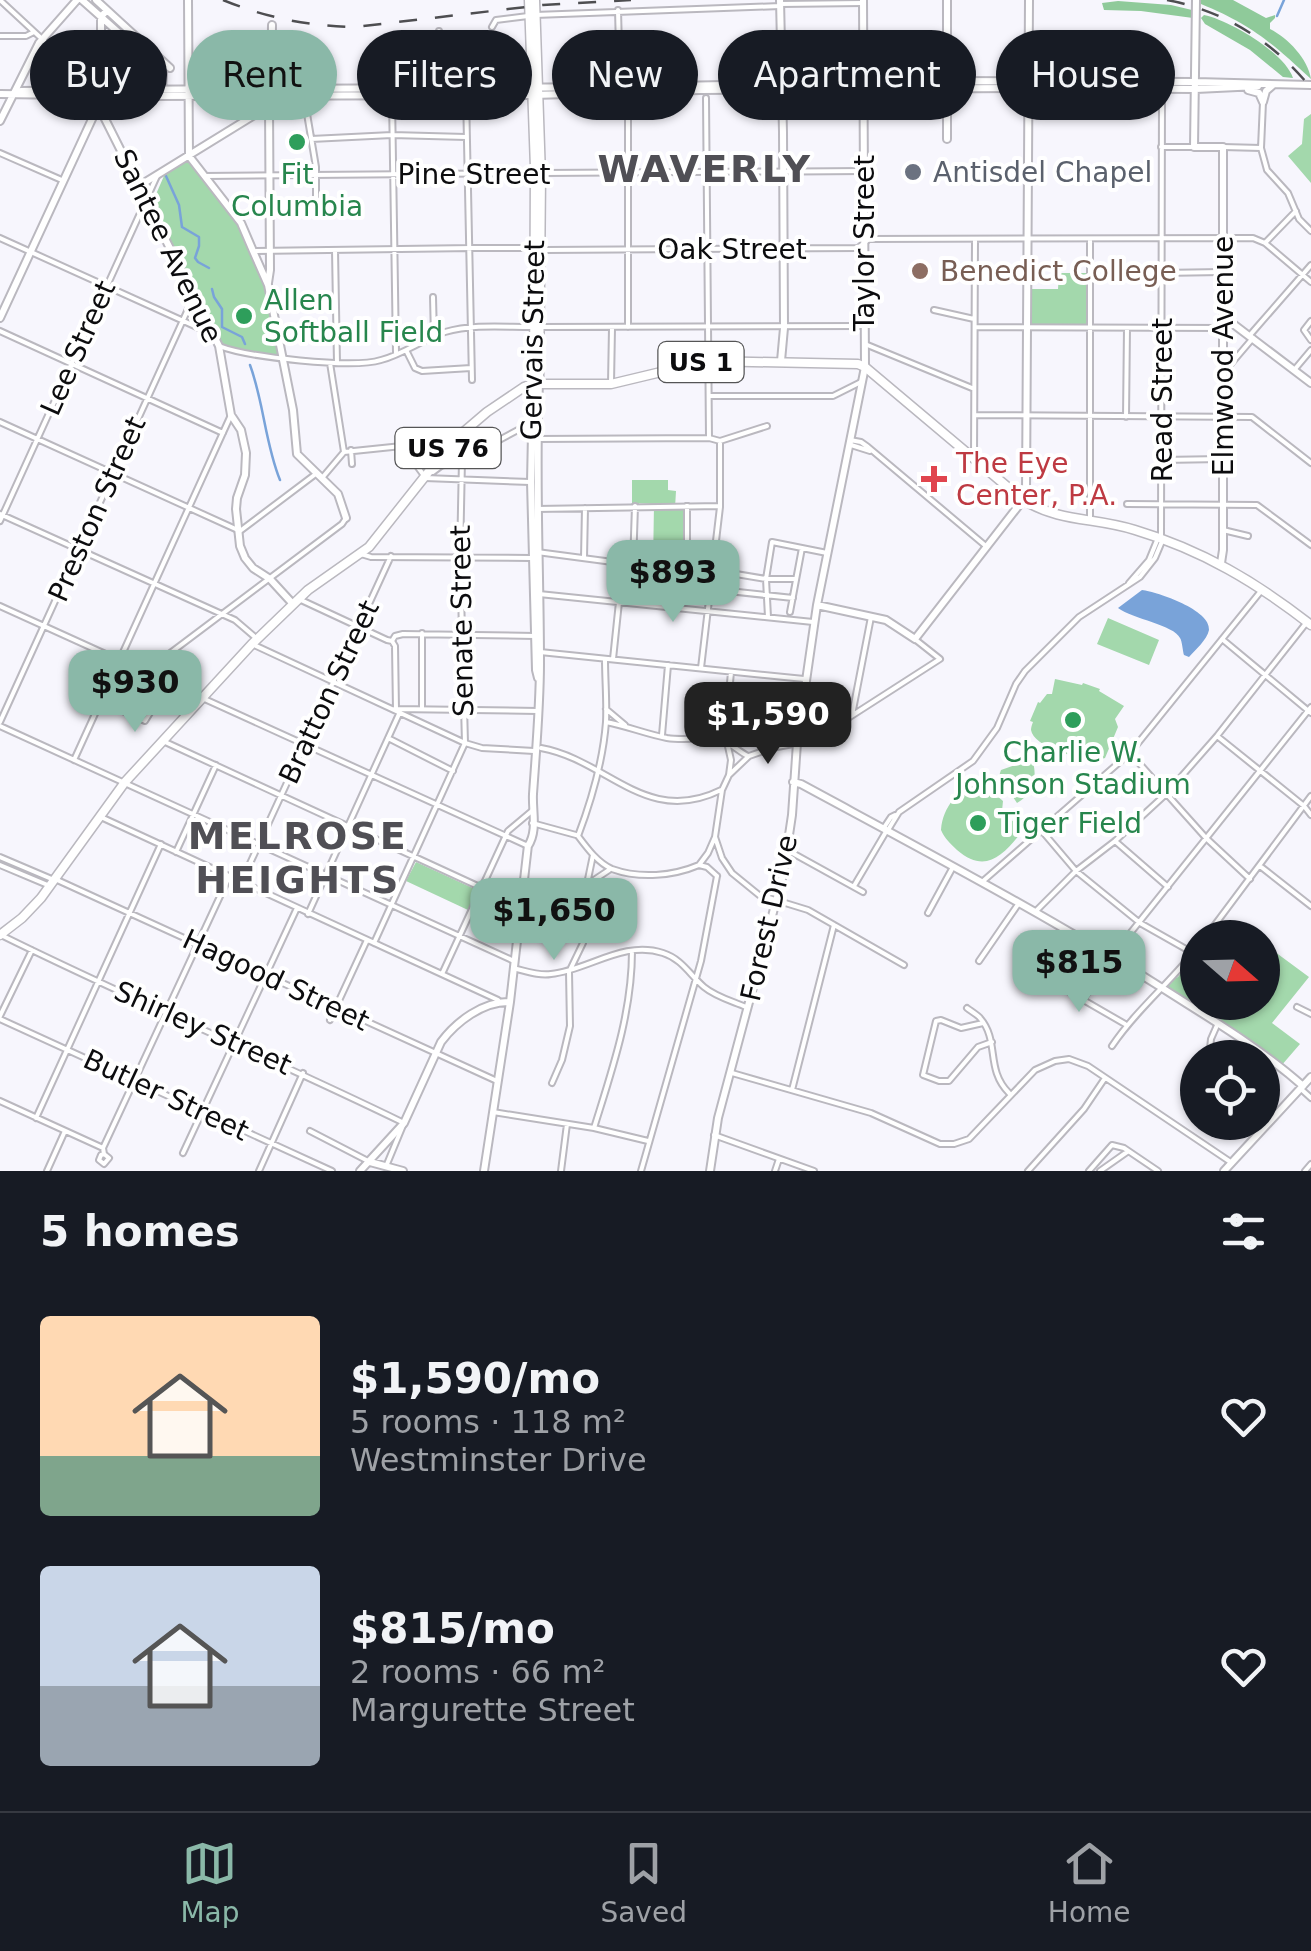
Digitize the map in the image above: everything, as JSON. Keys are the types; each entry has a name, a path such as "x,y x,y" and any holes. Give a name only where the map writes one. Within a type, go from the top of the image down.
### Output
{"main road":[{"name":"Gervais Street","path":"532,0 538,172 536,384"},
{"name":"US 1","path":"536,384 611,384 707,360 851,362 865,367"},
{"path":"865,367 1024,500 1051,514 1116,524 1220,564 1310,621"},
{"name":"US 76","path":"0,935 22,918 53,882 125,782 255,641 295,601 380,536 453,441 524,386 536,384"}],"street":[{"path":"0,0 32,30"},
{"path":"51,30 80,0 122,30"},
{"path":"188,0 188,30"},
{"path":"946,0 946,30"},
{"path":"1029,30 1030,0"},
{"path":"1194,147 1196,0"},
{"path":"98,1 104,14 103,30"},
{"path":"492,27 501,18 532,15 863,2"},
{"name":"Taylor Street","path":"863,2 863,30"},
{"path":"780,3 781,30"},
{"path":"618,10 620,30"},
{"path":"272,25 272,30"},
{"path":"0,36 30,34"},
{"path":"0,122 30,62"},
{"path":"1175,85 1259,85"},
{"path":"1196,85 1256,92 1263,102"},
{"path":"1274,85 1266,91 1263,102 1261,148 1267,170 1311,231"},
{"path":"1237,88 1311,85"},
{"path":"532,91 552,91"},
{"path":"0,94 30,95"},
{"path":"706,98 709,438"},
{"path":"0,318 91,120"},
{"name":"Santee Avenue","path":"106,120 219,346 231,415 244,441 245,475 237,498 240,532"},
{"path":"133,686 158,700 146,722 123,711 133,686 143,671 346,518 338,494 297,454 293,410 268,285 241,223 188,156 188,120"},
{"path":"139,186 246,120"},
{"path":"268,285 269,120"},
{"path":"308,120 317,175 316,214"},
{"path":"392,120 396,354"},
{"path":"467,120 472,380"},
{"path":"626,120 628,328"},
{"path":"782,120 782,361"},
{"name":"Taylor Street","path":"864,120 865,367"},
{"path":"947,120 947,139"},
{"path":"915,639 1024,500 1028,120"},
{"name":"Read Street","path":"1160,539 1161,120"},
{"path":"311,140 467,138"},
{"path":"1161,147 1261,148"},
{"name":"Elmwood Avenue","path":"1220,564 1223,148"},
{"path":"0,153 64,181"},
{"name":"Pine Street","path":"204,176 864,172"},
{"name":"Lee Street","path":"1,516 157,176"},
{"path":"1296,211 1265,242 1311,282"},
{"path":"0,238 214,334"},
{"path":"974,458 975,238"},
{"name":"Oak Street","path":"253,251 858,248 869,239 975,238 1260,238 1265,242"},
{"path":"1090,239 1090,521"},
{"path":"335,250 337,363"},
{"path":"1223,373 1311,265"},
{"path":"1161,273 1223,272"},
{"name":"Preston Street","path":"0,724 194,296"},
{"path":"434,298 434,337"},
{"path":"934,310 974,320"},
{"path":"1223,316 1311,384"},
{"path":"1311,321 1304,330 1311,340"},
{"path":"219,346 238,354 337,363 380,361 434,337 471,327 864,326"},
{"path":"975,327 1223,328"},
{"path":"611,384 612,328"},
{"path":"1126,416 1127,328"},
{"path":"0,331 225,429 238,425"},
{"path":"865,344 974,388"},
{"path":"1294,370 1311,350"},
{"path":"406,351 415,368 422,372 471,368"},
{"path":"330,362 344,452"},
{"name":"Forest Drive","path":"710,1171 714,1135 788,850 797,743 814,622 865,367"},
{"path":"709,396 834,396 862,382"},
{"name":"Gervais Street","path":"484,1171 505,1002 514,965 539,749 540,652 534,510 536,384"},
{"path":"74,760 231,415"},
{"path":"975,416 1252,417 1311,463"},
{"path":"425,478 441,466 462,460 534,421"},
{"path":"0,422 240,532"},
{"path":"534,439 720,441 768,426"},
{"name":"Gervais Street","path":"534,439 534,510"},
{"path":"240,532 320,475 344,452 453,441"},
{"path":"701,668 720,506 720,441"},
{"path":"849,442 862,443 988,548"},
{"path":"414,444 425,478"},
{"path":"351,450 352,464"},
{"path":"1162,460 1223,459"},
{"name":"Senate Street","path":"374,943 465,744 460,557 462,460"},
{"path":"425,478 532,482"},
{"path":"1004,484 1017,488 1026,480"},
{"path":"1127,504 1257,505 1311,545"},
{"path":"632,566 635,506"},
{"path":"686,572 687,506"},
{"path":"534,510 720,506"},
{"path":"584,559 585,508"},
{"path":"1,516 235,620 255,641 333,683 465,744 569,754 623,787 656,800 703,799 722,790"},
{"path":"1223,530 1248,536"},
{"path":"240,532 245,558 295,601 392,640 395,646 397,712 308,914"},
{"path":"854,886 891,817 974,761 998,728 1025,671 1079,617 1146,570 1155,558 1160,539"},
{"path":"768,617 766,579 772,542 828,553"},
{"path":"790,612 802,548"},
{"path":"361,554 535,555 712,575"},
{"name":"Bratton Street","path":"241,883 391,556"},
{"path":"612,659 623,564"},
{"path":"724,572 796,579"},
{"path":"710,589 792,598"},
{"path":"982,883 1130,754 1262,591"},
{"path":"536,594 814,622"},
{"name":"Gervais Street","path":"536,594 538,680"},
{"path":"532,823 578,836 593,855 611,868 645,875 679,873 699,865 715,837 722,790 749,756 814,740 940,659 889,622 817,605"},
{"path":"0,606 528,846"},
{"path":"852,716 871,617"},
{"path":"1035,912 1076,871 1166,794 1310,621"},
{"path":"392,640 403,634 534,636"},
{"path":"422,634 422,708"},
{"path":"1084,998 1112,956 1310,710 1222,639"},
{"path":"540,652 806,680"},
{"path":"578,836 598,772 606,722 605,659"},
{"path":"662,737 668,665"},
{"path":"730,776 727,742 731,672"},
{"path":"397,712 422,708 538,711"},
{"path":"606,709 626,726"},
{"path":"606,722 662,737 716,739 749,756"},
{"path":"0,724 460,936 514,965 546,976 569,972 603,956 649,950 679,960 715,994 748,1008"},
{"path":"1217,736 1311,815"},
{"path":"388,738 454,771"},
{"path":"162,741 482,888"},
{"path":"1130,754 1206,838 1250,879"},
{"path":"176,852 216,765"},
{"path":"793,782 1112,956 1244,1040"},
{"path":"1219,920 1311,796"},
{"path":"442,974 508,830 534,810"},
{"path":"98,816 505,1002"},
{"path":"1042,831 1076,871 1140,922 1180,942"},
{"path":"715,837 732,873 759,895 809,911 904,966"},
{"path":"1115,841 1168,887"},
{"path":"36,1118 161,844"},
{"path":"788,850 863,892"},
{"path":"552,1083 570,1026 569,972 582,943 580,918 593,855"},
{"path":"0,857 53,882"},
{"path":"0,865 53,882"},
{"path":"641,1171 706,940 717,876 699,865"},
{"path":"1260,866 1311,906"},
{"path":"928,913 953,867"},
{"path":"588,884 611,868"},
{"path":"0,1101 103,1151 228,877"},
{"name":"Hagood Street","path":"53,882 130,913 497,1081"},
{"path":"1304,900 1311,890"},
{"path":"979,961 1019,903"},
{"path":"183,1152 297,908"},
{"path":"792,1090 834,925"},
{"name":"Shirley Street","path":"0,935 404,1123"},
{"path":"330,1020 366,940"},
{"path":"0,1017 32,950"},
{"path":"594,1128 620,1044 632,980 632,951"},
{"path":"1112,1046 1126,1024 1180,970"},
{"path":"1047,979 1126,1024"},
{"path":"386,1166 449,1032 464,1019 505,1002"},
{"path":"1297,1007 1311,1014"},
{"path":"966,1008 980,1017 992,1042 995,1073 1000,1085 1011,1094"},
{"name":"Butler Street","path":"0,1017 332,1171"},
{"path":"983,1023 961,1028 936,1021 923,1074 938,1081 949,1080 978,1048 992,1042"},
{"path":"1211,1040 1218,1023"},
{"path":"731,1073 871,1113 940,1144 954,1144 969,1139 1035,1070 1069,1060 1088,1066 1232,1163"},
{"path":"1280,1069 1311,1098"},
{"path":"259,1171 303,1074"},
{"path":"1028,1171 1084,1110 1106,1078"},
{"path":"1224,1171 1311,1078"},
{"path":"492,1112 648,1141"},
{"path":"360,1171 404,1123"},
{"path":"561,1171 567,1124"},
{"path":"47,1171 65,1131"},
{"path":"310,1131 370,1162 402,1171"},
{"path":"714,1135 814,1171"},
{"path":"1089,1171 1112,1145 1124,1148 1158,1171"},
{"path":"1100,1171 1127,1152"},
{"path":"775,1171 778,1159"},
{"path":"1305,1171 1311,1164"}],"green space":[{"path":"1200,0 1233,0 1266,18 1275,15 1270,29 1296,50 1311,79 1260,36"},
{"path":"1102,3 1171,5 1192,10 1193,18 1104,10"},
{"path":"1204,15 1255,39 1279,58 1293,78 1283,77 1250,50 1205,24 1201,18"},
{"path":"1311,114 1311,183 1288,156 1302,144 1304,119"},
{"path":"189,156 241,223 268,285 282,358 238,354 219,346 150,208 167,169"},
{"path":"1059,273 1086,273 1086,324 1031,324 1031,289 1058,289"},
{"path":"632,480 668,480 668,490 676,491 675,508 687,509 685,570 653,565 654,504 632,503"},
{"path":"1108,618 1159,640 1149,665 1097,644"},
{"name":"Charlie W. Johnson Stadium","path":"1055,679 1100,689 1124,706 1115,719 1118,727 1105,758 1064,753 1034,737 1030,721 1038,702 1052,694"},
{"path":"1032,759 1033,784 1017,803 999,776 1001,770"},
{"name":"Tiger Field","path":"982,783 1003,801 1002,811 1019,827 1020,834 999,856 976,861 957,850 941,830 953,800"},
{"path":"416,862 477,890 468,910 406,881"},
{"path":"1280,956 1309,977 1280,1013"},
{"path":"1180,974 1180,997 1166,987"},
{"path":"1214,1020 1274,1020 1272,1023 1300,1044 1281,1066 1280,1040 1243,1040"}],"water":[{"path":"1142,590 1182,603 1207,623 1206,637 1189,657 1184,655 1176,633 1118,608"}],"waterway":[{"path":"1277,16 1284,0"},
{"path":"166,176 179,205 182,227 199,237 195,258 209,268"},
{"path":"212,289 222,309 222,327 242,337 245,344"},
{"path":"250,365 280,480"}],"railway":[{"path":"223,0 288,20 355,27 543,5 631,0"},
{"path":"1167,0 1209,12 1247,31 1281,56 1311,88"}],"place":[{"name":"Fit Columbia","path":"297,142"},
{"name":"Antisdel Chapel","path":"913,172"},
{"name":"Benedict College","path":"920,271"},
{"name":"Allen Softball Field","path":"244,316"},
{"name":"The Eye Center, P.A.","path":"934,479"},
{"name":"Charlie W. Johnson Stadium","path":"1073,720"},
{"name":"Tiger Field","path":"978,823"}],"district":[{"name":"WAVERLY","path":"705,169"},
{"name":"MELROSE HEIGHTS","path":"298,858"}]}
